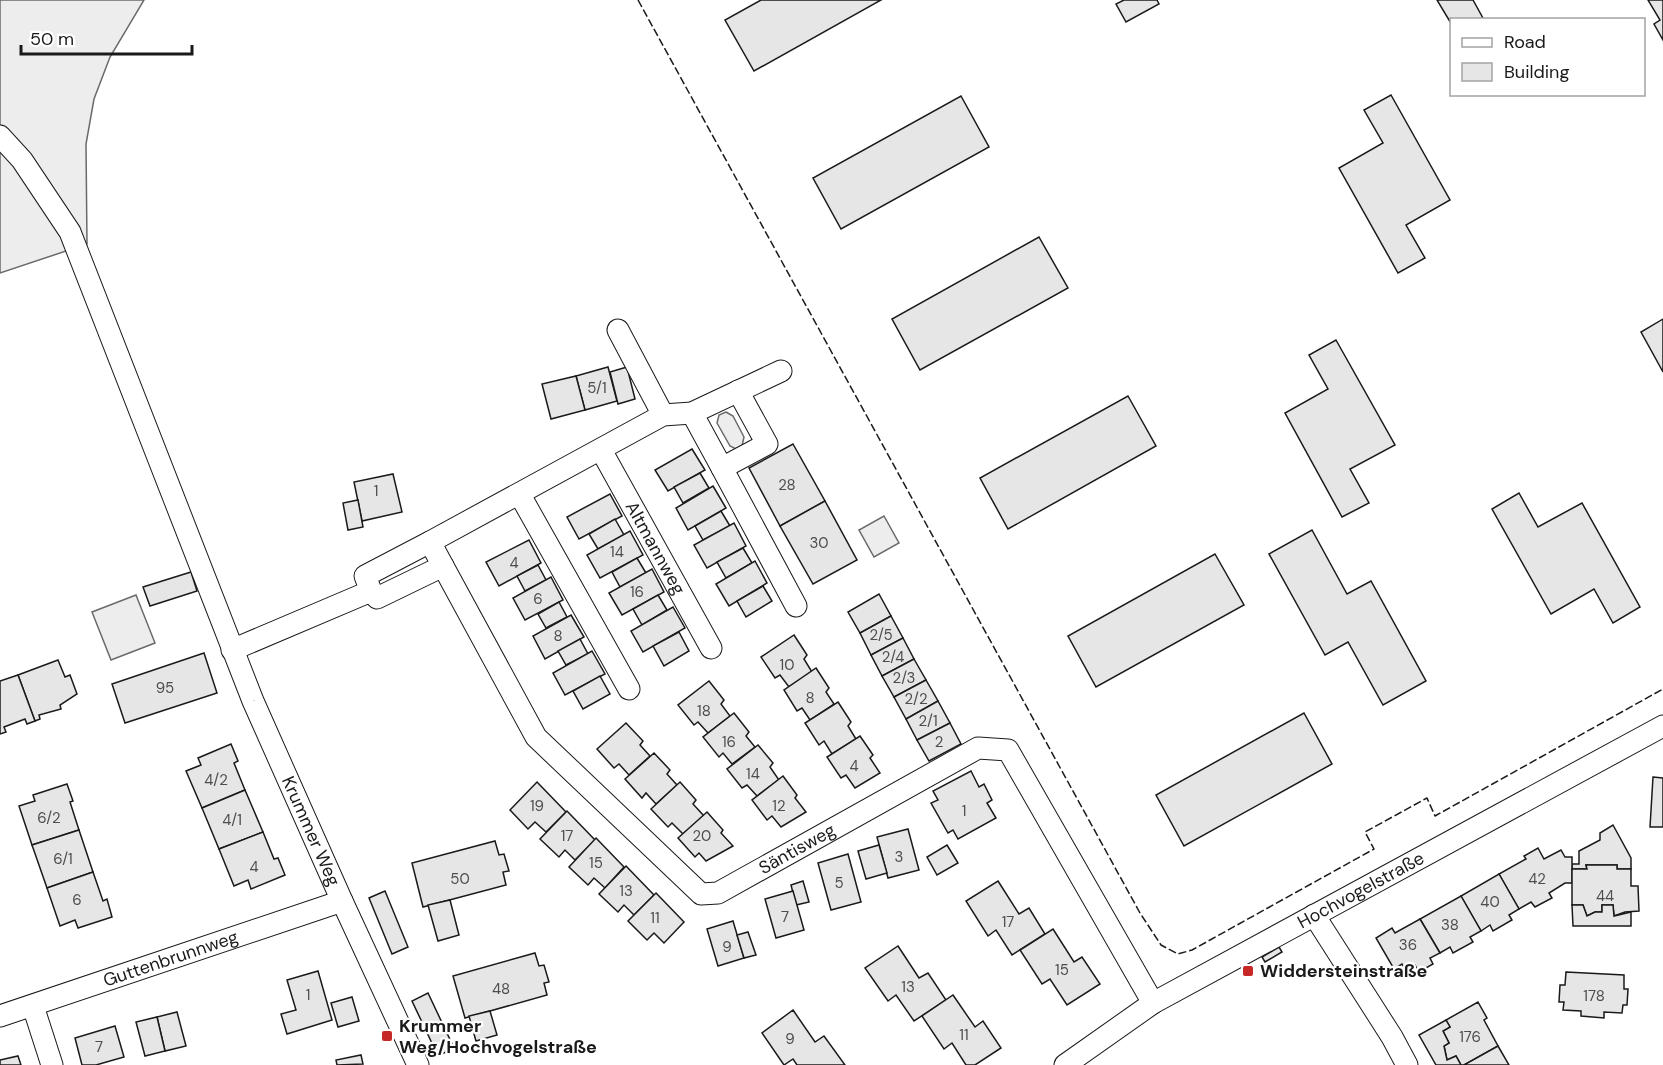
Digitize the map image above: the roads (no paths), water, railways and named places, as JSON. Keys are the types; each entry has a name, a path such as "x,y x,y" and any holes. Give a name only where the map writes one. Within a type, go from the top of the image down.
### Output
{"street":[{"name":"Krummer Weg","path":"0,136 21,160 70,232 232,650 267,734 418,1065"},
{"path":"618,330 663,415"},
{"path":"430,542 443,566 377,598 371,591 365,576 430,542 520,495 663,415 692,413 781,371"},
{"path":"722,468 767,444 738,391"},
{"path":"692,413 796,606"},
{"name":"Altmannweg","path":"601,450 711,648"},
{"path":"520,495 628,689"},
{"name":"Säntisweg","path":"443,566 536,737 701,894 718,892 978,748 1008,750 1153,1004"},
{"path":"232,650 371,591"},
{"name":"Hochvogelstraße","path":"1065,1065 1153,1004 1663,726"},
{"name":"Guttenbrunnweg","path":"0,1016 342,901"},
{"path":"1314,915 1392,1037 1407,1065"},
{"path":"33,1006 52,1065"}],"place":[{"name":"Widdersteinstraße","path":"1248,971"},
{"name":"Krummer Weg/Hochvogelstraße","path":"387,1036"}]}
